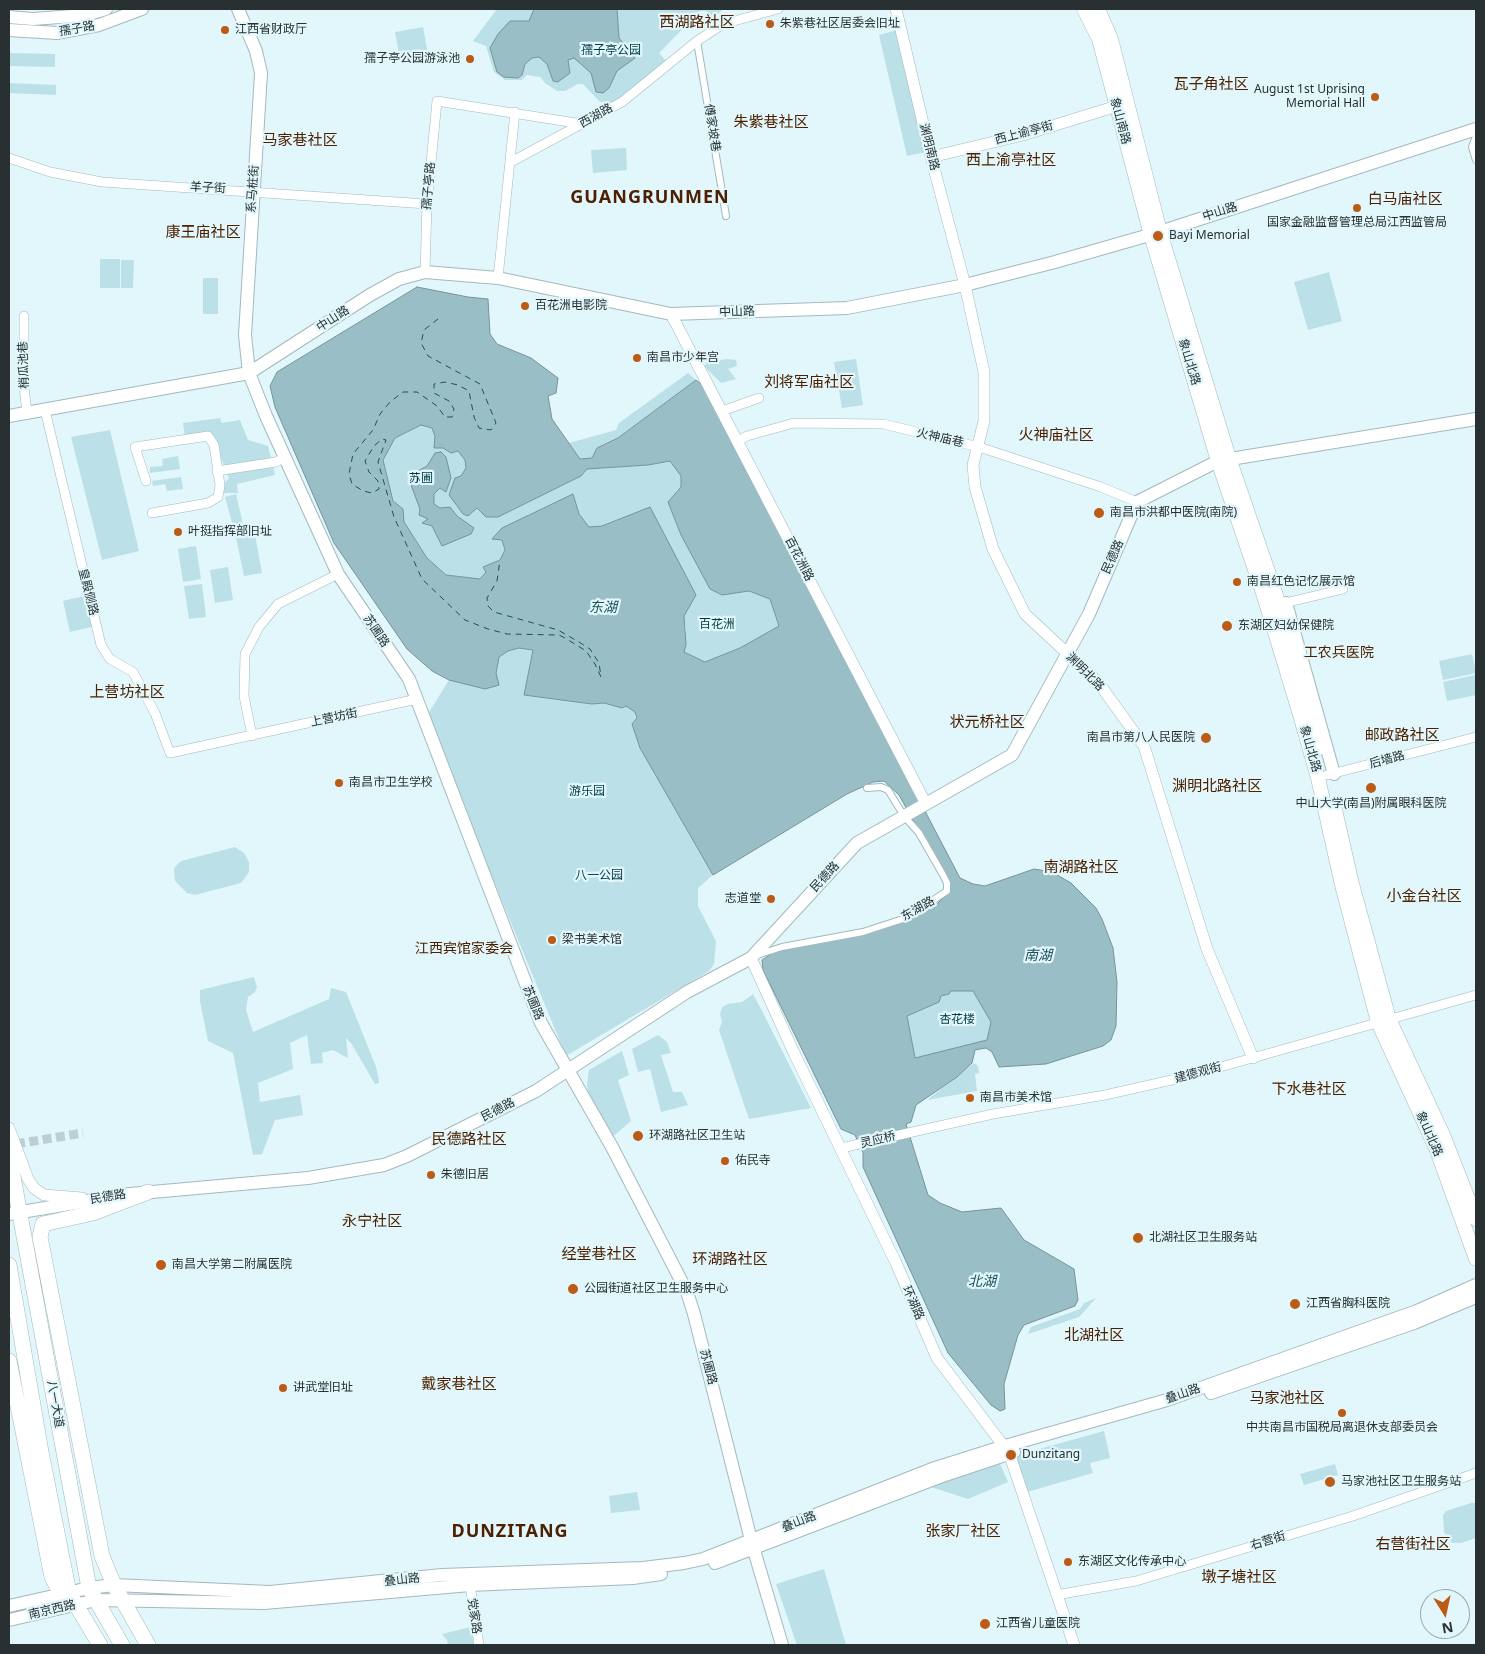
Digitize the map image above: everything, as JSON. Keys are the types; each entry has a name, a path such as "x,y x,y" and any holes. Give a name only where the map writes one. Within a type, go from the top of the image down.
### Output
{"highway":[{"name":"八一大道","path":"9,1155 13,1213 92,1594 122,1645"},
{"path":"148,1192 93,1214 44,1224 40,1232 102,1556 114,1585 148,1645"},
{"name":"八一大道","path":"9,1265 40,1452 68,1600 100,1645"},
{"path":"9,1361 52,1577 68,1600 91,1645"}],"main road":[{"name":"孺子路","path":"9,17 33,19 86,15 106,9"},
{"name":"孺子路","path":"9,30 56,33 99,25 142,9"},
{"name":"系马桩街","path":"238,9 256,51 261,73 252,191 245,335 249,373"},
{"name":"象山南路","path":"1084,9 1099,39 1155,233"},
{"name":"象山南路","path":"1098,9 1111,39 1155,233"},
{"name":"中山路","path":"9,416 249,373 370,295 399,279 425,272 498,278 672,314 847,308 965,285 1155,233 1476,129"},
{"name":"象山北路","path":"1155,233 1318,778 1342,885 1384,1020 1436,1148 1476,1259"},
{"name":"苏圃路","path":"249,373 338,574 408,679 417,699 541,1023 570,1070 687,1292 753,1545 782,1645"},
{"path":"1137,502 1224,459 1476,419"},
{"name":"象山北路","path":"1224,459 1282,604 1331,774 1352,884 1384,1020 1443,1135 1476,1219"},
{"name":"民德路","path":"13,1213 148,1192 308,1178 384,1165 407,1156 536,1091 687,992 751,958 857,843 1012,754 1088,614 1137,502"},
{"name":"叠山路","path":"1007,1449 1167,1400 1418,1311 1476,1285"},
{"name":"叠山路","path":"92,1594 122,1599 264,1603 470,1585 633,1578 702,1567 932,1469 1168,1408 1414,1323 1476,1297"},
{"name":"叠山路","path":"92,1594 114,1585 270,1592 442,1575 651,1567 703,1559 753,1545"},
{"name":"南京西路","path":"9,1620 92,1594"},
{"name":"南京西路","path":"9,1606 68,1600"}],"street":[{"name":"西湖路","path":"514,160 622,102 697,41 723,24 778,9"},
{"name":"渊明南路","path":"896,9 931,157 965,285"},
{"name":"傅家坡巷","path":"697,41 726,216"},
{"name":"孺子亭路","path":"425,272 427,204 437,101 515,112"},
{"name":"西上谕亭街","path":"931,157 1023,135 1117,106"},
{"path":"511,206 515,112 582,124"},
{"path":"1476,136 1472,147 1476,160"},
{"name":"羊子街","path":"9,158 50,172 102,182 427,204"},
{"path":"498,278 514,160"},
{"name":"渊明北路","path":"965,285 984,372 984,420 979,447 973,465 976,487 993,549 1025,614 1098,682 1144,746 1207,949 1253,1058"},
{"name":"百花洲路","path":"672,314 926,804"},
{"name":"梢瓜池巷","path":"24,316 24,387 27,413"},
{"path":"722,411 759,398"},
{"name":"皇殿侧路","path":"45,410 101,645 110,659 133,672 155,713 170,753"},
{"name":"火神庙巷","path":"738,442 747,436 794,423 883,424 979,447 1101,486 1137,502"},
{"path":"146,481 136,447 208,436 214,445 220,485 218,497 208,503 152,513"},
{"path":"217,471 276,462 285,457"},
{"path":"252,736 244,696 245,654 259,627 278,604 338,574"},
{"path":"1282,604 1344,589"},
{"name":"上营坊街","path":"170,753 417,699"},
{"name":"后墙路","path":"1331,774 1476,737"},
{"name":"东湖路","path":"751,958 782,947 863,932 906,918 947,891 947,883 918,833 904,816 888,790 881,787 868,788"},
{"name":"环湖路","path":"751,958 794,1053 896,1263 938,1358 1007,1449 1074,1645"},
{"name":"建德观街","path":"916,1131 993,1114 1105,1095 1185,1077 1476,995"},
{"path":"9,1128 28,1180 34,1188 44,1195 99,1199"},
{"name":"灵应桥","path":"841,1148 916,1131"},
{"path":"9,1309 20,1331"},
{"name":"右营街","path":"1056,1595 1144,1578 1353,1516 1476,1473"},
{"name":"党家路","path":"442,1575 470,1585 478,1645"}],"green space":[{"name":"孺子亭公园","path":"497,9 720,9 722,11 712,16 706,11 700,11 659,53 667,62 610,105 599,101 583,84 578,84 565,91 557,91 540,77 527,75 522,80 505,80 494,72 486,46 473,41"},
{"path":"423,27 428,54 400,59 395,32"},
{"path":"897,30 926,152 907,156 879,35"},
{"path":"9,53 55,54 55,67 9,66"},
{"path":"9,83 56,85 56,95 9,93"},
{"path":"626,148 627,170 593,173 591,150"},
{"path":"100,259 120,259 120,288 100,288"},
{"path":"121,260 134,260 133,288 121,288"},
{"path":"1329,272 1342,321 1308,330 1294,282"},
{"path":"203,278 218,278 218,314 203,314"},
{"path":"726,359 736,360 737,366 728,369 736,379 721,383 705,367 706,363"},
{"path":"856,359 863,405 842,408 834,362"},
{"path":"688,373 696,380 618,438 597,448 592,458 580,459 569,443 616,430 619,423"},
{"path":"220,418 222,423 240,420 248,440 268,446 275,475 237,484 238,493 222,493 223,485 229,478 216,446 209,434 185,437 183,423"},
{"path":"421,425 432,428 443,448 458,451 465,460 466,468 453,497 456,506 477,508 486,517 498,517 581,476 587,469 648,465 670,461 681,476 681,487 668,502 681,535 710,589 722,595 749,591 770,599 779,626 740,648 705,662 683,652 686,628 684,616 650,507 602,526 589,527 579,514 493,538 502,540 505,550 500,560 483,567 486,572 480,579 446,575 427,558 404,522 403,509 393,501 383,460 395,438"},
{"path":"110,430 139,551 102,560 71,437"},
{"path":"178,456 180,469 150,473 150,467 163,466 162,459"},
{"path":"181,477 183,489 167,491 165,484 153,486 152,481"},
{"path":"236,494 243,524 233,526 225,497"},
{"path":"253,524 262,573 244,576 234,528"},
{"path":"196,546 201,579 183,582 178,549"},
{"path":"228,567 233,600 215,603 210,570"},
{"path":"202,584 206,617 189,619 184,586"},
{"path":"88,595 96,626 70,632 63,601"},
{"name":"八一公园","path":"519,648 533,650 524,695 592,704 604,703 622,708 626,706 635,712 640,748 713,875 698,888 698,906 716,941 714,964 709,971 566,1056 426,717 449,680 485,689 496,673 498,657 508,651"},
{"path":"1472,654 1476,673 1443,680 1439,661"},
{"path":"1476,675 1476,695 1447,701 1443,682"},
{"path":"235,847 244,853 249,862 249,872 241,883 195,895 187,893 175,881 174,868 181,861"},
{"path":"254,977 257,987 255,992 248,997 246,1010 253,1032 329,999 331,988 346,992 376,1067 379,1083 375,1084 351,1043 346,1038 348,1058 333,1050 322,1053 323,1063 311,1064 307,1035 290,1043 293,1069 258,1083 260,1102 300,1095 303,1115 275,1120 262,1154 253,1155 233,1053 208,1041 200,1001 200,990"},
{"name":"杏花楼","path":"951,991 973,991 991,1022 987,1040 915,1059 907,1016 939,1002 941,996 949,994"},
{"path":"753,994 811,1108 749,1119 719,1030 722,1022 720,1014 722,1007 742,1002"},
{"path":"658,1035 667,1042 671,1053 661,1055 673,1092 682,1092 688,1105 661,1112 650,1069 638,1072 632,1049"},
{"path":"622,1051 629,1075 618,1080 631,1121 610,1139 590,1103 587,1085 589,1070"},
{"path":"974,1063 978,1066 979,1073 975,1074 977,1091 927,1100"},
{"path":"1096,1298 1079,1317 1028,1334 1031,1327 1080,1309 1084,1303"},
{"path":"1104,1431 1110,1458 1090,1463 1093,1473 1027,1492 1014,1456"},
{"path":"998,1459 1008,1482 968,1499 931,1487"},
{"path":"1335,1464 1338,1475 1304,1485 1300,1474"},
{"path":"637,1492 640,1510 611,1513 609,1496"},
{"path":"1476,1503 1476,1538 1461,1543 1452,1543 1444,1532 1443,1515 1446,1511"},
{"path":"824,1569 846,1645 797,1645 776,1584"},
{"path":"471,1627 474,1645 448,1645 447,1640 442,1634"}],"water":[{"path":"534,9 617,9 619,38 635,58 617,71 609,88 603,93 596,92 591,73 574,58 568,60 570,73 558,82 553,81 547,64 539,57 532,58 525,64 522,75 518,78 504,77 497,72 490,48 498,34 510,21 529,21"},
{"name":"东湖","path":"417,287 488,299 490,334 497,344 531,358 558,378 556,393 548,396 552,419 580,459 592,458 597,448 618,438 696,380 702,385 960,878 973,884 985,886 1034,869 1052,872 1071,883 1096,908 1113,948 1117,982 1116,1026 1111,1040 1103,1046 1046,1064 999,1067 992,1052 986,1048 975,1050 972,1063 957,1077 916,1105 911,1122 906,1124 928,1195 940,1203 962,1212 1001,1208 1024,1240 1074,1269 1078,1300 1075,1306 1024,1325 1018,1335 1004,1384 1005,1409 1000,1411 991,1405 948,1353 863,1167 863,1153 855,1135 841,1129 763,970 762,960 774,952 865,933 908,921 938,903 949,892 948,883 899,795 884,781 873,782 847,794 713,875 640,748 632,724 637,718 635,712 626,706 622,708 604,703 592,704 524,695 533,650 519,648 508,651 499,657 496,673 499,685 485,689 449,680 432,671 407,649 334,543 275,407 270,386 277,372","holes":["421,425 432,428 435,436 434,448 443,448 451,453 458,451 465,460 466,468 461,476 455,478 449,495 463,514 468,516 477,508 486,517 498,517 581,476 587,469 648,465 670,461 681,476 681,487 668,502 681,535 710,589 722,595 749,591 770,599 779,626 740,648 705,662 684,652 686,645 684,616 696,595 650,507 602,526 589,527 579,514 573,494 502,528 492,539 502,540 505,550 500,560 483,567 486,572 480,579 446,575 427,558 404,522 403,509 393,501 383,460 395,438","951,991 973,991 991,1022 987,1040 915,1058 907,1016 939,1002 941,996 949,994"]},
{"path":"441,452 446,457 451,478 446,492 440,488 434,494 434,504 440,508 450,507 457,516 474,528 471,534 442,546 432,526 422,523 428,519 419,515 420,509 411,485 418,471 427,466 435,453"}],"ferry route":[{"path":"438,319 424,330 421,343 428,356 480,384 496,423 491,430 479,428 474,417 469,391 458,385 445,382 434,384 434,393 449,401 454,409 452,417 445,417 437,406 417,392 403,392 390,402 380,414 373,430 353,454 349,474 352,484 363,491 372,493 379,489 378,481 369,472 365,461 374,446 382,439 386,440 378,462 394,517 422,579 465,620 507,634 559,635 565,638 586,651 601,677 599,663 590,649 579,642 558,630 494,612 488,606 487,598 497,581 500,560"}],"tunnel":[{"path":"16,1144 83,1133"}],"place":[{"name":"朱紫巷社区居委会旧址","path":"770,24"},
{"name":"江西省财政厅","path":"225,30"},
{"name":"孺子亭公园游泳池","path":"470,59"},
{"name":"August 1st Uprising Memorial Hall","path":"1375,97"},
{"name":"国家金融监督管理总局江西监管局","path":"1357,208"},
{"name":"Bayi Memorial","path":"1158,236"},
{"name":"百花洲电影院","path":"525,306"},
{"name":"南昌市少年宫","path":"637,358"},
{"name":"南昌市洪都中医院(南院)","path":"1099,513"},
{"name":"叶挺指挥部旧址","path":"178,532"},
{"name":"南昌红色记忆展示馆","path":"1237,582"},
{"name":"东湖区妇幼保健院","path":"1227,626"},
{"name":"南昌市第八人民医院","path":"1206,738"},
{"name":"南昌市卫生学校","path":"339,783"},
{"name":"中山大学(南昌)附属眼科医院","path":"1371,788"},
{"name":"志道堂","path":"771,899"},
{"name":"梁书美术馆","path":"552,940"},
{"name":"南昌市美术馆","path":"970,1098"},
{"name":"环湖路社区卫生站","path":"638,1136"},
{"name":"佑民寺","path":"725,1161"},
{"name":"朱德旧居","path":"431,1175"},
{"name":"北湖社区卫生服务站","path":"1138,1238"},
{"name":"南昌大学第二附属医院","path":"161,1265"},
{"name":"公园街道社区卫生服务中心","path":"573,1289"},
{"name":"江西省胸科医院","path":"1295,1304"},
{"name":"讲武堂旧址","path":"283,1388"},
{"name":"中共南昌市国税局离退休支部委员会","path":"1342,1413"},
{"name":"Dunzitang","path":"1011,1455"},
{"name":"马家池社区卫生服务站","path":"1330,1482"},
{"name":"东湖区文化传承中心","path":"1068,1562"},
{"name":"江西省儿童医院","path":"985,1624"}],"district":[{"name":"西湖路社区","path":"697,23"},
{"name":"瓦子角社区","path":"1211,85"},
{"name":"朱紫巷社区","path":"771,123"},
{"name":"马家巷社区","path":"300,141"},
{"name":"西上渝亭社区","path":"1011,161"},
{"name":"GUANGRUNMEN","path":"650,198"},
{"name":"白马庙社区","path":"1405,200"},
{"name":"康王庙社区","path":"203,233"},
{"name":"刘将军庙社区","path":"809,383"},
{"name":"火神庙社区","path":"1056,436"},
{"name":"工农兵医院","path":"1339,653"},
{"name":"上营坊社区","path":"127,693"},
{"name":"状元桥社区","path":"987,723"},
{"name":"邮政路社区","path":"1402,736"},
{"name":"渊明北路社区","path":"1217,787"},
{"name":"南湖路社区","path":"1081,868"},
{"name":"小金台社区","path":"1424,897"},
{"name":"江西宾馆家委会","path":"464,949"},
{"name":"下水巷社区","path":"1309,1090"},
{"name":"民德路社区","path":"469,1140"},
{"name":"永宁社区","path":"372,1222"},
{"name":"经堂巷社区","path":"599,1255"},
{"name":"环湖路社区","path":"730,1260"},
{"name":"北湖社区","path":"1094,1336"},
{"name":"戴家巷社区","path":"459,1385"},
{"name":"马家池社区","path":"1287,1399"},
{"name":"DUNZITANG","path":"510,1532"},
{"name":"张家厂社区","path":"963,1532"},
{"name":"右营街社区","path":"1413,1545"},
{"name":"墩子塘社区","path":"1239,1578"}],"park label":[{"name":"苏圃","path":"421,479"},
{"name":"百花洲","path":"717,625"},
{"name":"游乐园","path":"587,792"}],"water label":[{"name":"南湖","path":"1038,956"},
{"name":"北湖","path":"982,1282"}]}
